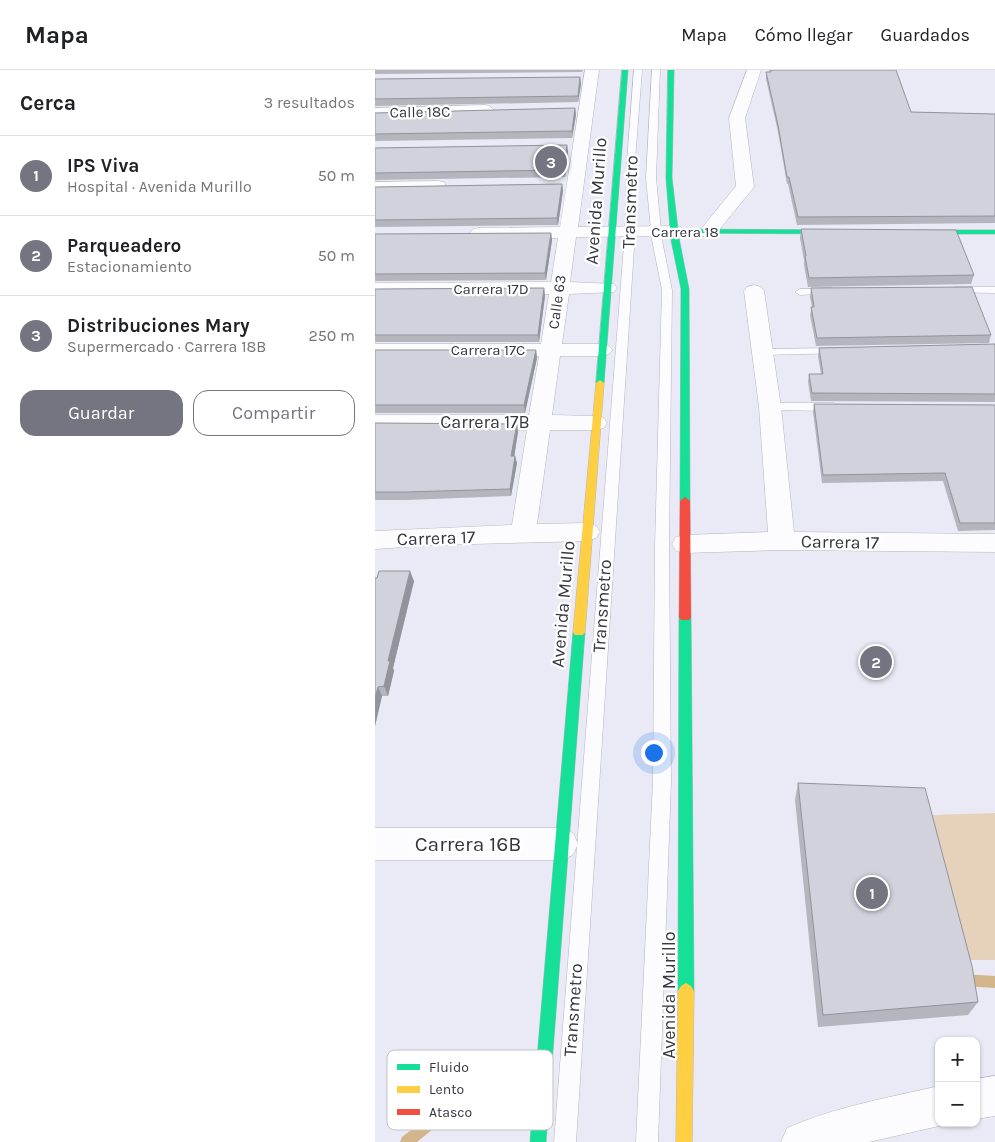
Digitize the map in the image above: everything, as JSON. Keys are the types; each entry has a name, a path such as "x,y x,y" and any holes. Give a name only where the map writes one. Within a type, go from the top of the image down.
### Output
{"main road":[{"name":"Avenida Murillo","path":"545,1050 607,288 621,232 616,152 625,70"},
{"name":"Avenida Murillo","path":"671,70 669,178 675,231 685,289 686,1078 684,1142"},
{"name":"Carrera 18","path":"675,231 856,232"},
{"path":"905,232 995,232"}],"street":[{"path":"708,232 745,187 737,118 754,70"},
{"name":"Calle 63","path":"523,535 574,184 570,145 587,75"},
{"name":"Calle 18C","path":"375,113 499,110"},
{"path":"554,184 574,184"},
{"path":"375,187 455,186"},
{"name":"Carrera 18","path":"461,233 675,231"},
{"name":"Carrera 17D","path":"375,289 607,288"},
{"path":"754,291 770,407 782,541"},
{"name":"Carrera 17C","path":"375,350 602,350"},
{"name":"Carrera 17B","path":"375,422 596,422"},
{"name":"Carrera 17","path":"375,540 436,536 587,532"},
{"name":"Carrera 17","path":"685,544 782,541 995,543"},
{"name":"Carrera 16B","path":"375,844 561,844"},
{"path":"980,1098 995,1096"},
{"path":"801,1142 851,1126 935,1107"}],"lane":[{"name":"Transmetro","path":"565,1142 621,232 631,161 638,70"},
{"name":"Transmetro","path":"647,1142 662,781 662,546 667,290 656,231 650,161 656,70"},
{"path":"948,290 995,290"},
{"path":"800,292 840,291"},
{"path":"763,352 850,350"},
{"path":"770,407 848,407"}],"shaded area":[{"path":"995,813 995,960 963,960 932,815"}],"building":[{"path":"771,70 896,70 911,112 995,114 995,216 798,217 789,177 787,177 766,72 771,72"},
{"path":"580,77 578,96 375,99 375,79"},
{"path":"575,108 572,131 375,134 375,113"},
{"path":"567,145 564,170 375,173 375,148"},
{"path":"562,184 557,218 375,220 375,187"},
{"path":"801,229 956,230 974,275 809,278"},
{"path":"551,233 545,273 375,274 375,234"},
{"path":"972,287 991,335 817,338 811,307 814,307 811,288"},
{"path":"544,288 538,335 375,335 375,289"},
{"path":"995,344 995,394 812,393 809,374 823,374 819,348"},
{"path":"375,350 536,350 524,405 375,405"},
{"path":"814,404 995,405 995,523 960,523 945,473 823,475"},
{"path":"375,423 517,424 511,456 515,456 510,489 375,492"},
{"path":"379,571 410,571 388,661 390,661 384,686 378,687 375,698 375,578 377,578"},
{"path":"798,783 925,788 972,966 978,1002 823,1015"}],"waterway":[{"path":"963,980 995,982"},
{"path":"407,1142 422,1130"}],"traffic: fast":[{"path":"600,383 614,187 625,70"},
{"path":"671,70 669,178 675,240 685,289 685,501"},
{"path":"675,231 839,232"},
{"path":"919,232 995,232"},
{"path":"685,617 686,991"},
{"path":"545,1050 579,632"},
{"path":"538,1142 539,1130"}],"traffic: slow":[{"path":"579,632 600,383"},
{"path":"684,1142 686,991"}],"traffic: jam":[{"path":"685,501 685,617"}],"place":[{"name":"Distribuciones Mary","path":"551,162"},
{"name":"Parqueadero","path":"876,662"},
{"name":"IPS Viva","path":"872,893"}]}
